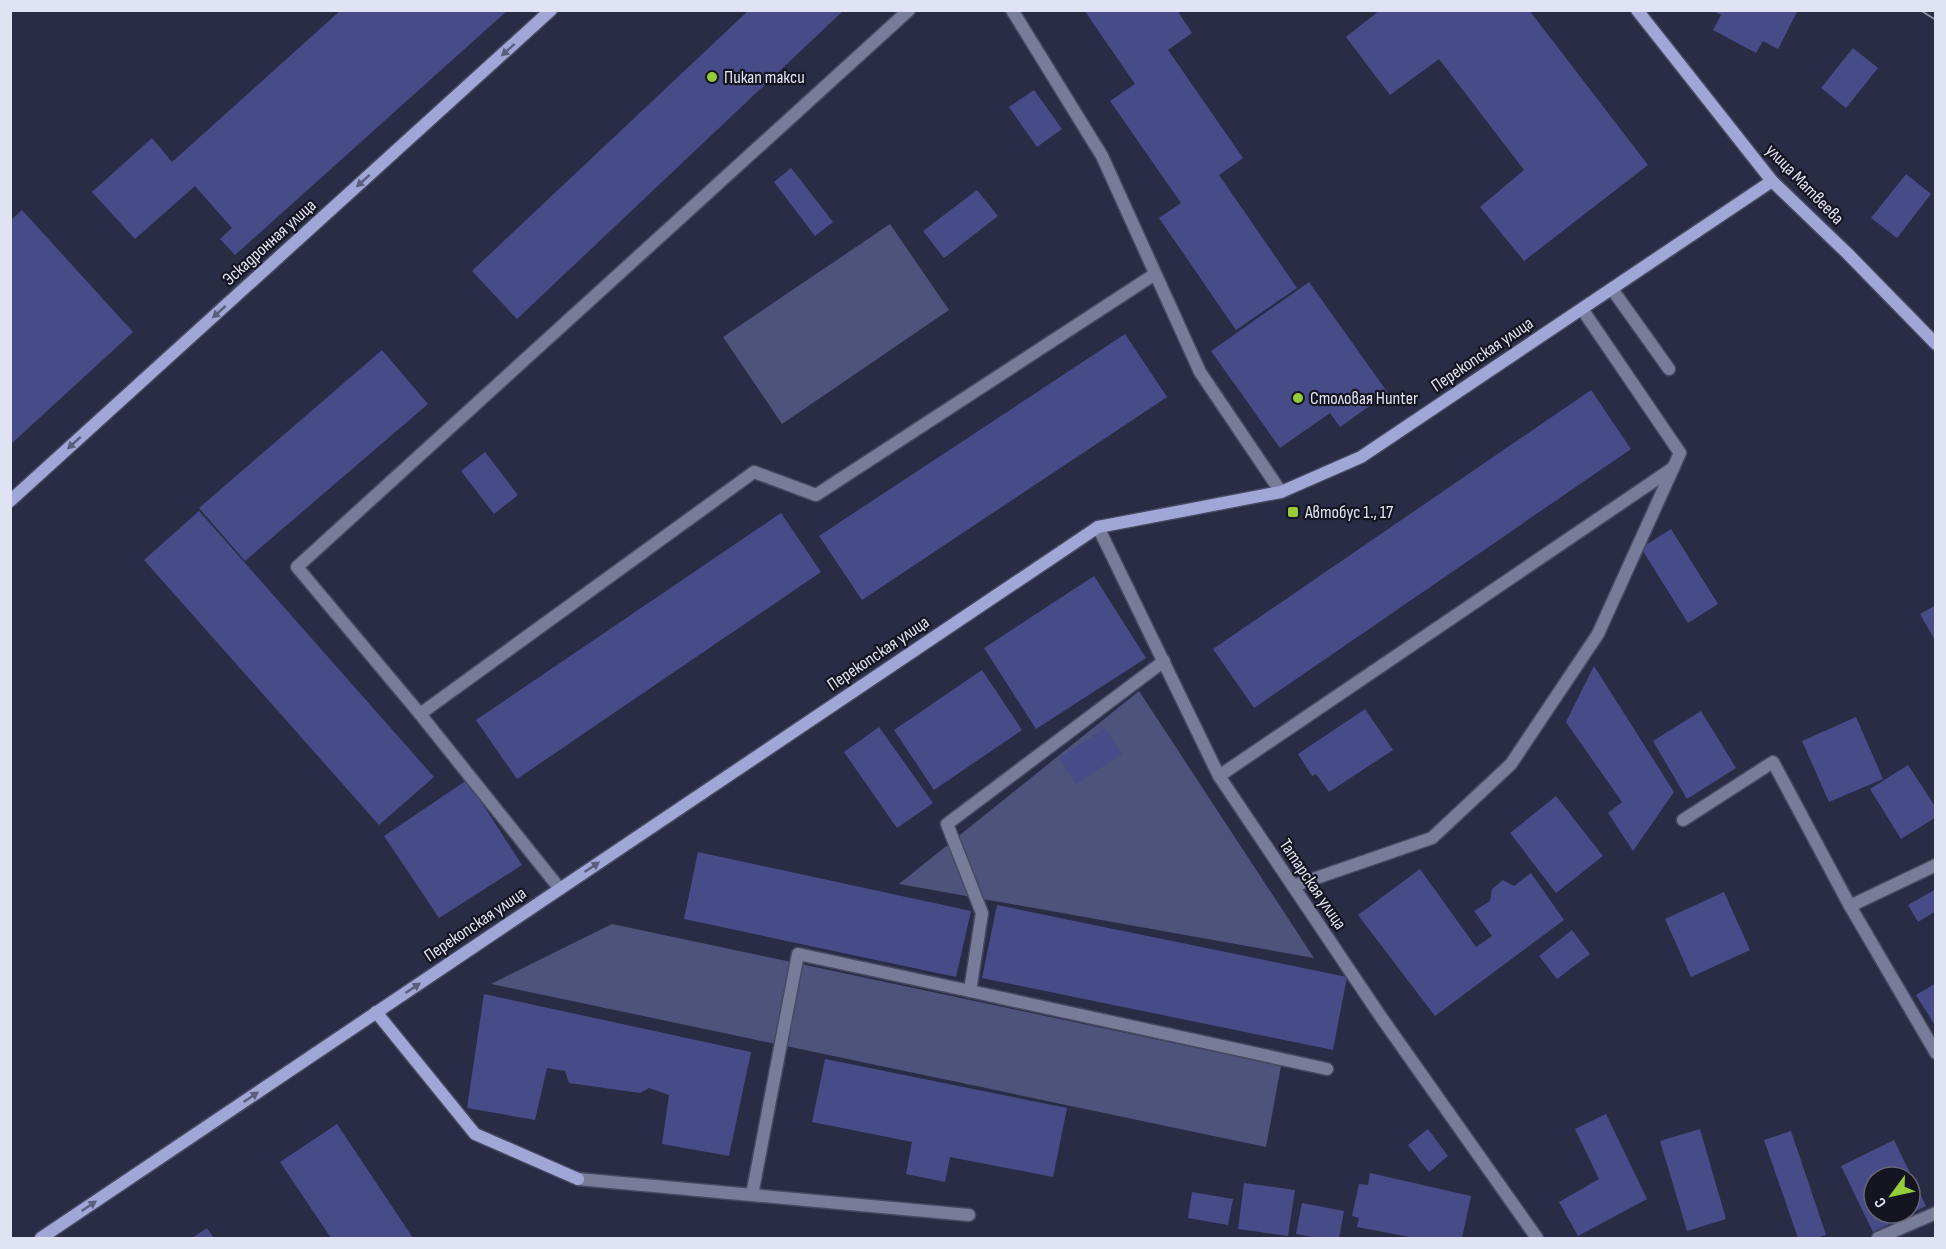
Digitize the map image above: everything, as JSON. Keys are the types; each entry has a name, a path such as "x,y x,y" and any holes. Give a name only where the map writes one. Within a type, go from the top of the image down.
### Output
{"main road":[{"name":"Эскадронная улица","path":"10,501 551,10"},
{"name":"улица Матвеева","path":"1637,10 1772,181 1847,253 1935,345"},
{"name":"Перекопская улица","path":"41,1239 1098,527 1281,492 1361,457 1772,181"},
{"path":"376,1012 475,1134 578,1179"}],"street":[{"path":"560,889 420,714 297,567 909,10"},
{"path":"1012,10 1102,156 1200,372 1281,492"},
{"path":"420,714 754,472 816,495 1155,274"},
{"path":"1612,289 1669,369"},
{"path":"1293,886 1432,838 1511,764 1598,634 1680,453 1582,309"},
{"path":"1219,776 1674,468"},
{"name":"Татарская улица","path":"1098,527 1219,776 1381,1017 1537,1239"},
{"path":"969,991 982,913 947,824 1164,662"},
{"path":"1683,820 1773,762 1850,906 1935,1053"},
{"path":"1850,906 1935,865"},
{"path":"753,1195 798,954 1328,1070"},
{"path":"578,1179 969,1215"},
{"path":"1878,1239 1935,1213"}],"shaded area":[{"path":"890,224 949,310 782,424 723,337"},
{"path":"1139,691 1314,958 899,884"},
{"path":"612,924 1281,1066 1266,1147 491,984"}],"building":[{"path":"341,10 508,10 235,255 220,239 232,228 195,186 135,239 92,192 152,138 172,162"},
{"path":"749,10 844,10 517,319 472,271"},
{"path":"1084,10 1177,10 1192,33 1168,50 1243,158 1219,175 1297,288 1236,330 1159,218 1181,203 1110,101 1135,84"},
{"path":"1380,10 1529,10 1648,165 1524,261 1480,207 1524,170 1439,59 1390,95 1346,37"},
{"path":"1712,10 1798,10 1778,49 1763,41 1756,53 1713,30 1721,15"},
{"path":"1853,48 1878,68 1846,108 1821,88"},
{"path":"1034,90 1062,129 1037,147 1009,107"},
{"path":"791,168 833,222 815,236 774,182"},
{"path":"1906,174 1931,194 1897,238 1871,218"},
{"path":"977,190 998,216 944,258 923,231"},
{"path":"22,210 133,332 10,445 10,221"},
{"path":"1309,282 1388,393 1340,427 1330,413 1280,448 1211,351"},
{"path":"1125,334 1167,397 862,600 819,536"},
{"path":"382,350 428,404 245,561 199,508"},
{"path":"1591,390 1631,449 1254,708 1213,649"},
{"path":"485,452 518,495 494,514 461,471"},
{"path":"199,511 434,777 379,825 144,560"},
{"path":"781,513 821,572 517,779 476,720"},
{"path":"1671,529 1718,604 1688,623 1641,548"},
{"path":"1094,576 1146,658 1036,729 984,648"},
{"path":"1936,605 1936,642 1920,614"},
{"path":"1594,666 1674,792 1633,851 1608,813 1622,802 1566,722"},
{"path":"982,670 1022,730 934,790 894,730"},
{"path":"1365,709 1393,750 1329,792 1316,774 1312,776 1298,754"},
{"path":"1701,711 1736,768 1687,799 1653,741"},
{"path":"1856,717 1883,779 1829,802 1802,741"},
{"path":"879,727 933,803 897,828 844,752"},
{"path":"1105,728 1122,754 1076,784 1059,758"},
{"path":"1908,765 1936,808 1936,817 1901,839 1870,789"},
{"path":"467,780 522,865 439,918 384,836"},
{"path":"1556,796 1603,856 1556,893 1510,833"},
{"path":"698,852 971,911 956,977 684,919"},
{"path":"1420,869 1476,947 1492,936 1474,911 1490,901 1492,889 1503,880 1514,886 1531,873 1564,920 1435,1016 1358,915"},
{"path":"1936,889 1936,911 1918,922 1908,905"},
{"path":"1724,892 1750,950 1691,977 1665,919"},
{"path":"997,905 1347,977 1333,1050 982,978"},
{"path":"1572,930 1590,954 1557,979 1539,956"},
{"path":"1936,983 1936,1027 1916,995"},
{"path":"484,994 751,1052 729,1156 662,1144 669,1095 649,1088 640,1093 569,1083 565,1071 547,1068 535,1120 467,1108"},
{"path":"825,1059 1067,1108 1053,1177 950,1157 945,1182 906,1174 912,1142 812,1122"},
{"path":"1606,1114 1647,1199 1578,1236 1559,1202 1599,1179 1575,1129"},
{"path":"337,1124 413,1238 331,1238 280,1162"},
{"path":"1428,1129 1448,1156 1429,1172 1408,1145"},
{"path":"1700,1129 1726,1219 1687,1231 1660,1141"},
{"path":"1791,1131 1826,1235 1815,1238 1798,1238 1764,1140"},
{"path":"1894,1140 1906,1165 1862,1165 1862,1209 1841,1166"},
{"path":"1370,1173 1471,1196 1462,1238 1415,1238 1357,1227 1359,1218 1352,1216 1359,1184 1368,1185"},
{"path":"1244,1183 1295,1190 1288,1236 1238,1229"},
{"path":"1192,1192 1233,1199 1228,1225 1188,1218"},
{"path":"1302,1203 1344,1211 1339,1238 1318,1238 1296,1234"},
{"path":"1870,1225 1887,1225 1873,1232"},
{"path":"207,1228 214,1238 192,1238"}],"tram line":[{"path":"1920,10 1936,20"}],"place":[{"name":"Пикап такси","path":"712,77"},
{"name":"Столовая Hunter","path":"1298,398"},
{"name":"Автобус 1., 17","path":"1293,512"}]}
